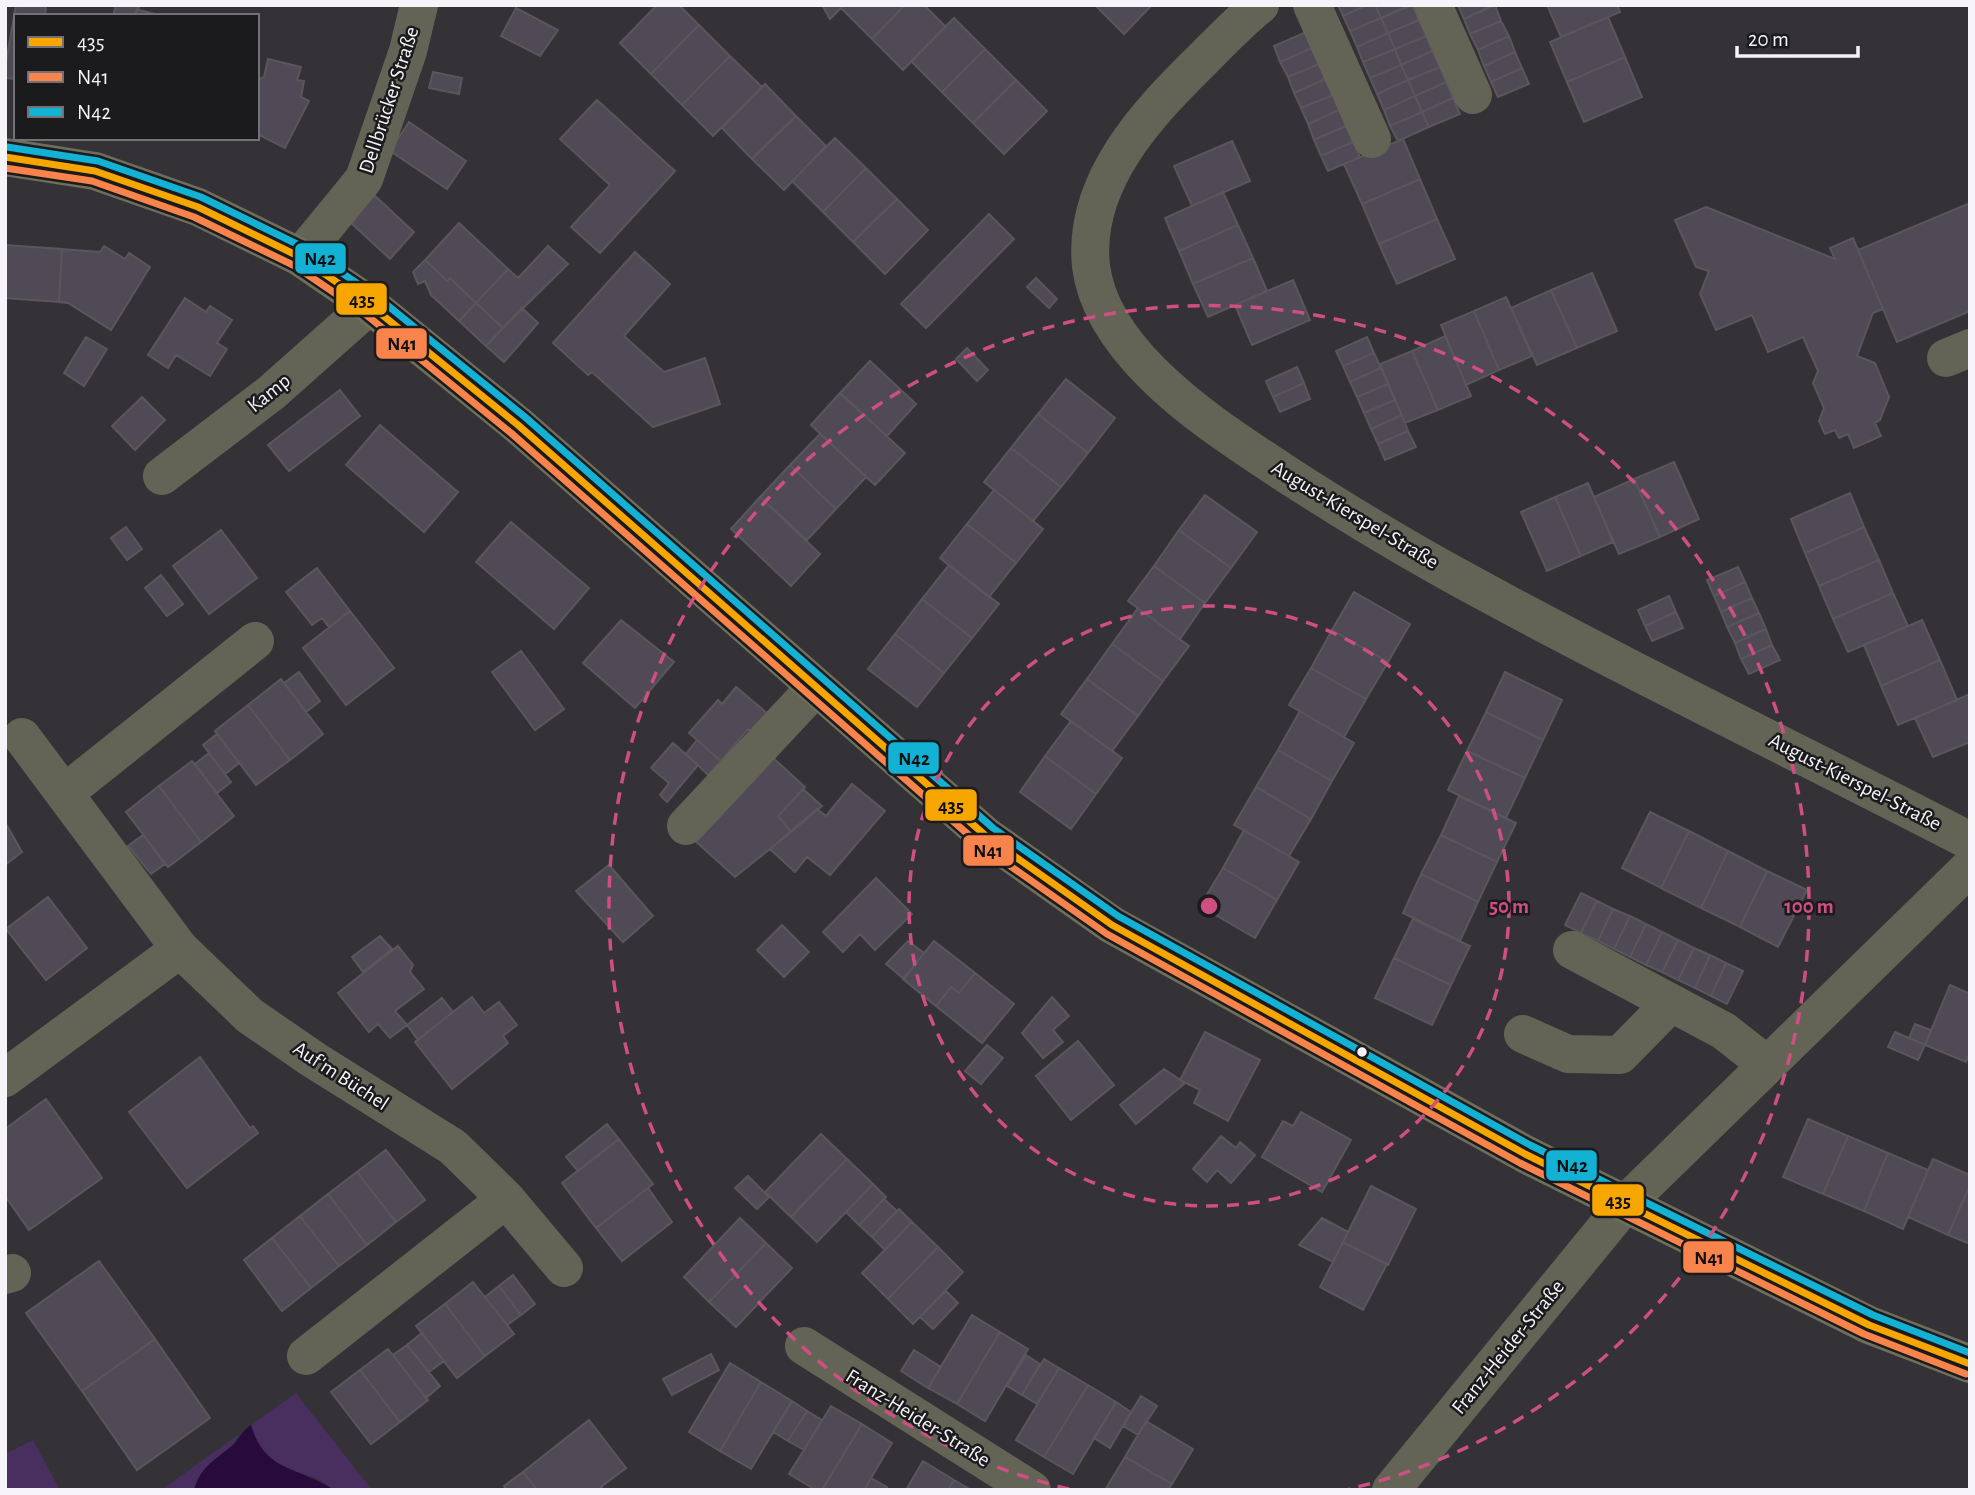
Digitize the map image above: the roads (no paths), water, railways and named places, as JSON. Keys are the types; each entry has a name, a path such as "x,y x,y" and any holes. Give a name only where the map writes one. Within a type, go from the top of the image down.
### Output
{"main road":[{"path":"5,157 95,171 198,207 300,257 370,305 518,425 815,688 986,835 1112,925 1525,1154 1869,1325 1970,1364"}],"street":[{"name":"Dellbrücker Straße","path":"300,257 364,179 408,51 419,5"},
{"name":"August-Kierspel-Straße","path":"1260,5 1159,103 1125,146 1102,192 1093,225 1091,266 1102,306 1124,342 1154,374 1218,429 1372,529 1510,606 1970,841"},
{"path":"1312,5 1372,139"},
{"path":"1433,5 1473,95"},
{"name":"Kamp","path":"162,476 271,393 370,305"},
{"path":"66,792 255,640"},
{"path":"686,827 815,688"},
{"name":"Auf'm Büchel","path":"22,737 66,792 180,949 250,1016 314,1060 453,1147 506,1199 564,1268"},
{"name":"Franz-Heider-Straße","path":"1392,1489 1626,1203 1970,867"},
{"path":"5,1079 180,949"},
{"path":"1572,950 1724,1031 1766,1064"},
{"path":"1523,1034 1568,1054 1620,1055 1671,1003"},
{"path":"306,1356 506,1199"},
{"name":"Franz-Heider-Straße","path":"804,1346 1032,1490"}]}
